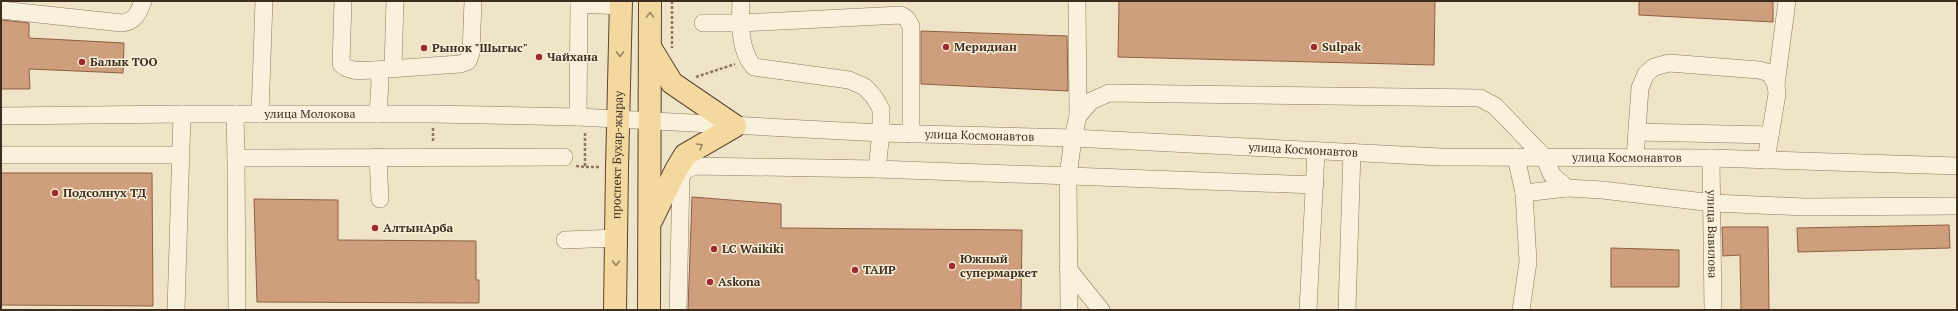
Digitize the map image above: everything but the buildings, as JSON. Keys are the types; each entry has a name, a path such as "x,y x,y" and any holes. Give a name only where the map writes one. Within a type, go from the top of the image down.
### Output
{"main road":[{"path":"649,310 650,1"},
{"name":"проспект Бухар-жырау","path":"615,310 621,4"},
{"path":"650,47 672,83 735,126 685,155 676,170 650,224"}],"street":[{"path":"1,10 122,23 129,22 134,19 143,1"},
{"path":"260,114 264,1"},
{"path":"343,1 341,64 346,68 353,70 460,64 468,61 471,53 473,1"},
{"path":"393,68 395,1"},
{"path":"741,1 740,23 747,60 754,67 849,80 865,87 874,97 881,109 881,133 877,169"},
{"path":"1069,310 1068,176 1073,138 1078,116 1077,1"},
{"path":"1766,160 1777,94 1776,85 1787,1"},
{"path":"578,117 579,2 621,4"},
{"path":"703,23 740,23 901,15 907,18 910,26 911,134"},
{"path":"1635,158 1640,88 1646,74 1654,67 1669,63 1759,70 1770,74 1776,85"},
{"path":"374,70 379,74 380,83 378,114"},
{"path":"1078,116 1091,101 1109,93 1480,98 1495,106 1544,158 1552,175 1567,188"},
{"path":"176,310 182,114"},
{"path":"235,114 237,310"},
{"name":"улица Молокова","path":"1,116 432,114 650,120"},
{"name":"улица Космонавтов","path":"650,120 735,126 881,133 1073,138 1441,157 1711,158 1957,166"},
{"path":"1637,132 1770,136"},
{"path":"1308,310 1316,151"},
{"path":"1347,310 1352,152"},
{"path":"1,155 181,155"},
{"path":"378,157 380,199"},
{"path":"236,158 564,157"},
{"path":"1516,157 1524,193 1528,262 1521,310"},
{"name":"улица Вавилова","path":"1711,158 1710,182 1713,203 1713,310"},
{"path":"678,310 681,177 686,170 695,166 877,169 1315,185"},
{"path":"1524,193 1567,188 1602,190 1713,203 1804,207 1957,206"},
{"path":"565,240 617,238"},
{"path":"1068,268 1101,310"}],"path":[{"path":"672,1 672,53"},
{"path":"672,83 718,71 747,60"},
{"path":"432,114 433,157"}],"place":[{"name":"Меридиан","path":"946,47"},
{"name":"Sulpak","path":"1314,47"},
{"name":"Рынок \"Шыгыс\"","path":"424,48"},
{"name":"Чайхана","path":"539,57"},
{"name":"Балык ТОО","path":"82,62"},
{"name":"Подсолнух ТД","path":"55,193"},
{"name":"АлтынАрба","path":"375,228"},
{"name":"LC Waikiki","path":"714,249"},
{"name":"Южный супермаркет","path":"952,266"},
{"name":"ТАИР","path":"855,270"},
{"name":"Askona","path":"710,282"}]}
